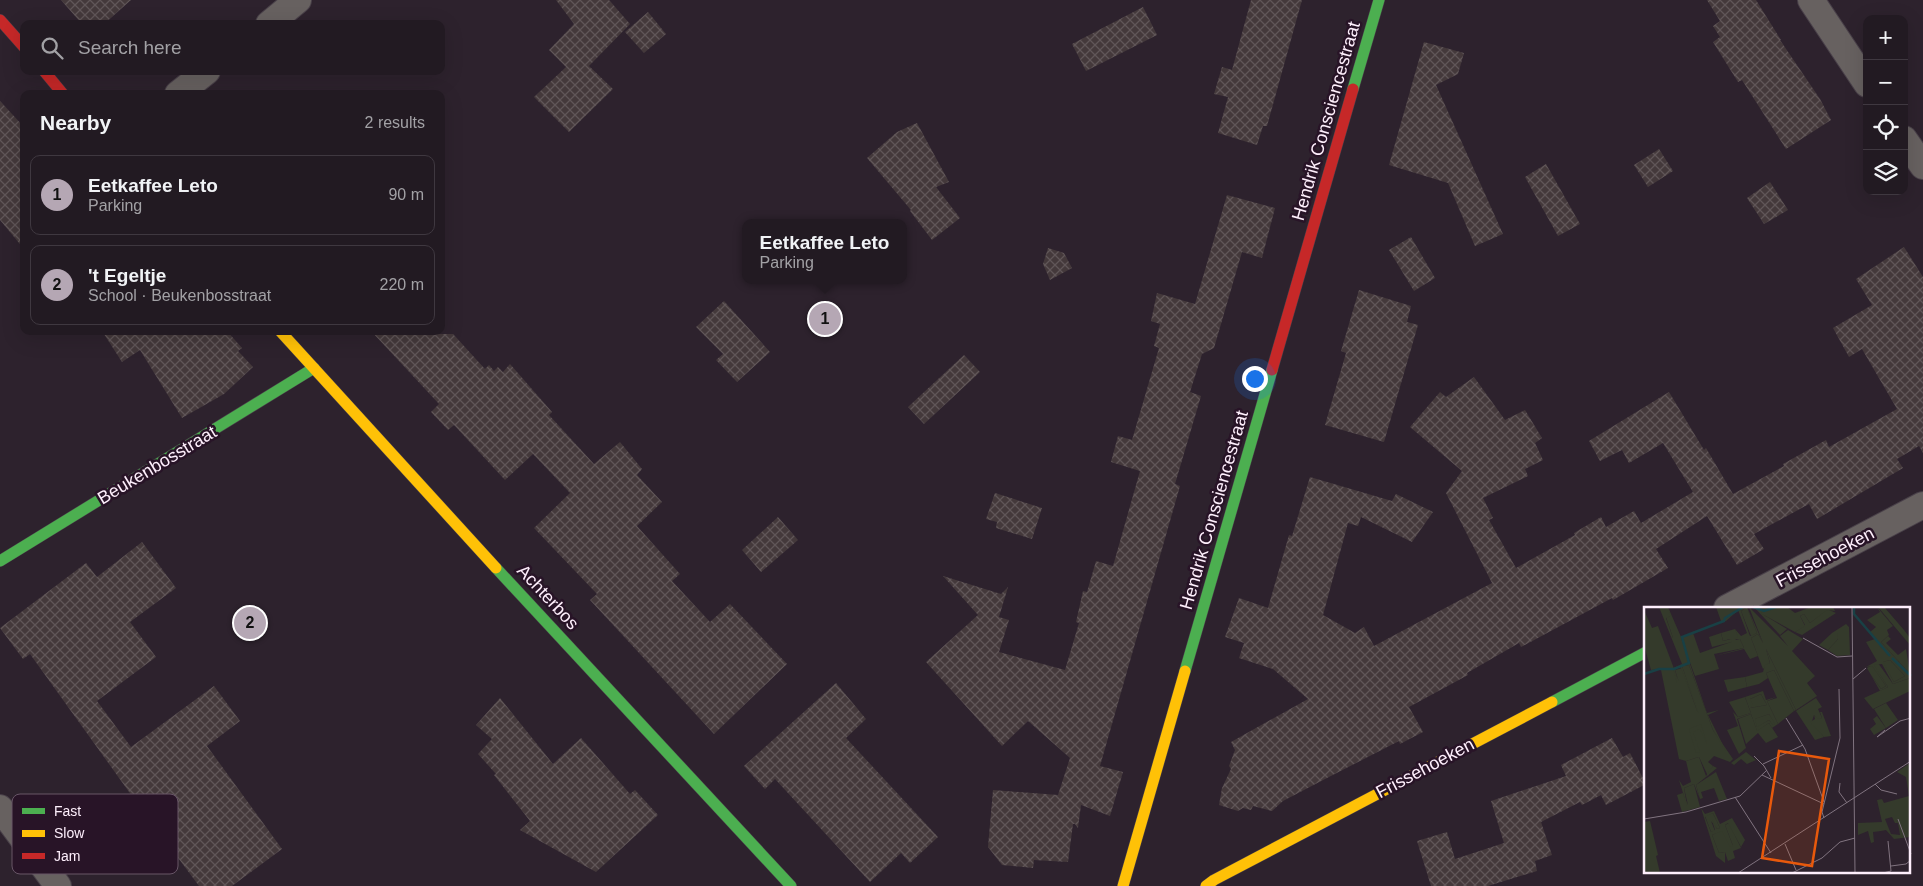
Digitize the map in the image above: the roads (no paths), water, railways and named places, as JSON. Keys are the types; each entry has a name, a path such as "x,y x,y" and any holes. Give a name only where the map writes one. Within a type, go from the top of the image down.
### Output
{"street":[{"path":"274,20 298,0"},
{"name":"Hendrik Consciencestraat","path":"1123,886 1379,0"},
{"path":"1810,0 1863,78"},
{"path":"0,20 20,42"},
{"path":"47,75 60,90"},
{"path":"183,90 202,75"},
{"path":"1908,145 1923,166"},
{"name":"Achterbos","path":"284,335 791,886"},
{"name":"Beukenbosstraat","path":"0,561 314,368"},
{"name":"Frissehoeken","path":"1729,607 1923,505"},
{"name":"Frissehoeken","path":"1206,886 1214,880 1644,653"},
{"path":"0,808 12,824"},
{"path":"49,874 58,886"}],"place":[{"name":"Eetkaffee Leto","path":"825,319"},
{"name":"'t Egeltje","path":"250,623"}]}
